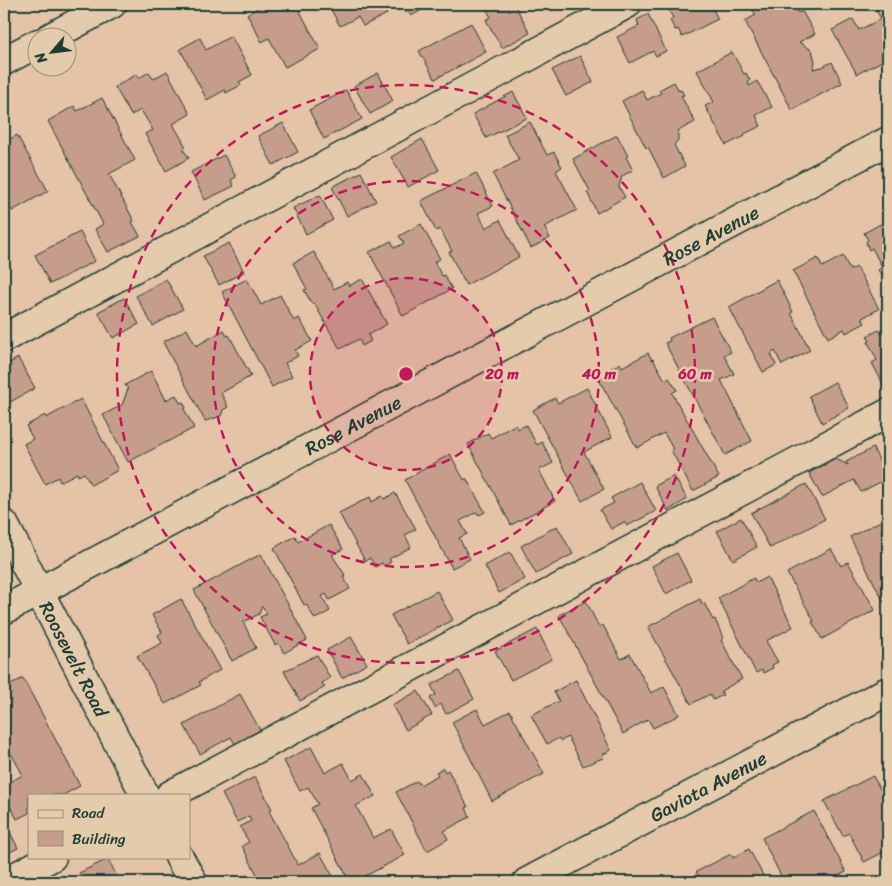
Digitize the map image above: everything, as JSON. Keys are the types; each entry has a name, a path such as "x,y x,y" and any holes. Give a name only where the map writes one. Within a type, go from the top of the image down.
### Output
{"street":[{"path":"68,28 112,4"},
{"path":"4,338 627,4"},
{"path":"4,61 28,48"},
{"name":"Rose Avenue","path":"4,610 888,141"},
{"path":"172,794 888,414"},
{"name":"Roosevelt Road","path":"4,524 144,794"},
{"name":"Gaviota Avenue","path":"527,882 888,690"},
{"path":"5,882 50,858"},
{"path":"180,858 193,882"}],"building":[{"path":"265,4 296,4 320,49 285,67 269,38 262,42 247,14"},
{"path":"328,4 382,4 387,14 363,26 358,17 340,26"},
{"path":"402,4 431,5 411,16 408,12 406,13"},
{"path":"483,4 514,4 530,33 502,48 486,20 491,17"},
{"path":"678,4 710,4 718,19 682,37 678,29 675,30 670,20 673,18 668,9"},
{"path":"749,4 794,4 798,13 802,11 815,34 799,42 812,50 815,62 813,69 832,62 842,83 792,110 745,21 756,15"},
{"path":"873,4 888,4 888,58 857,74 832,30 853,19 859,30 881,19"},
{"path":"648,14 666,51 656,56 653,51 630,63 617,37 639,26 637,20"},
{"path":"471,23 486,52 435,79 419,51"},
{"path":"231,36 252,75 239,82 241,85 226,93 225,90 207,100 180,49 200,38 206,50"},
{"path":"732,52 750,81 748,83 749,86 757,81 772,107 756,115 761,126 726,145 705,106 714,102 697,71"},
{"path":"580,56 593,82 566,96 552,70"},
{"path":"167,71 190,114 173,124 186,147 183,149 189,158 166,171 145,134 153,130 141,110 131,115 115,87 137,74 139,78 149,72 153,79"},
{"path":"378,73 393,101 370,114 354,86"},
{"path":"674,82 679,91 681,90 684,95 681,96 695,122 678,131 678,140 674,145 685,166 664,178 622,101 642,90 647,100 661,93 659,90"},
{"path":"346,90 362,119 324,139 309,110"},
{"path":"513,92 527,118 486,138 473,114"},
{"path":"102,98 135,160 109,174 140,236 108,252 95,229 103,224 48,121 74,106 77,111"},
{"path":"530,122 547,155 554,152 562,167 556,171 577,210 544,227 550,238 531,248 493,174 519,160 505,135"},
{"path":"283,123 298,152 273,165 258,136"},
{"path":"17,135 48,191 12,211 8,202 4,204 4,143"},
{"path":"617,135 633,170 622,176 619,187 625,197 597,213 587,192 590,191 573,159"},
{"path":"422,139 439,170 408,187 391,157"},
{"path":"224,155 236,177 231,180 234,186 205,200 191,172"},
{"path":"361,172 376,201 347,216 332,187"},
{"path":"476,173 493,206 478,213 486,228 500,220 519,257 466,285 449,252 452,251 440,229 436,231 421,201"},
{"path":"320,195 333,220 306,234 293,208"},
{"path":"888,220 888,277 886,273 881,275 878,270 882,267 872,248 869,250 866,242 868,240 864,233"},
{"path":"421,224 440,259 434,262 452,289 403,316 369,252 391,241 395,248 404,243 399,236"},
{"path":"80,232 95,261 50,284 35,255"},
{"path":"229,243 244,272 219,285 203,256"},
{"path":"314,252 334,289 347,282 349,286 362,279 387,324 368,335 371,341 362,346 359,339 340,349 314,303 312,304 304,290 307,289 293,263"},
{"path":"843,256 850,270 857,267 879,309 862,318 865,323 846,333 844,329 828,338 793,271 818,258 822,267"},
{"path":"166,279 183,309 153,326 136,296"},
{"path":"247,279 261,305 280,295 294,321 299,318 312,341 295,350 298,356 285,363 292,376 272,387 222,292"},
{"path":"777,280 810,350 782,365 775,351 771,354 776,365 763,372 729,307"},
{"path":"124,298 139,324 113,338 98,312"},
{"path":"712,317 731,352 724,355 734,374 721,380 752,441 725,455 665,343 670,341 669,338"},
{"path":"187,329 196,346 224,330 227,336 229,335 251,376 221,393 228,407 223,410 221,416 205,421 163,342"},
{"path":"879,330 882,335 888,332 888,388 886,389 872,363 877,360 867,336"},
{"path":"648,353 665,380 669,378 677,390 672,393 719,477 693,491 664,433 637,448 597,376 620,363 622,367"},
{"path":"18,358 35,388 5,405 4,366"},
{"path":"151,371 166,400 176,395 180,403 183,402 186,408 184,409 194,428 128,462 103,415 122,405 128,389 125,385"},
{"path":"835,382 849,408 822,423 809,396"},
{"path":"587,388 612,437 584,452 604,489 582,501 533,410 555,398 558,403"},
{"path":"81,399 118,470 91,485 84,473 78,476 77,473 60,482 58,477 45,484 24,444 33,439 26,426 45,415 46,418"},
{"path":"515,425 518,429 526,425 537,445 542,442 553,463 539,470 555,501 511,525 468,444 488,433 491,438"},
{"path":"873,448 888,478 861,492 854,480 822,497 809,473 836,459 848,465 846,462"},
{"path":"450,454 485,512 479,515 477,512 460,521 467,534 459,538 470,559 452,568 405,480"},
{"path":"674,476 687,499 668,511 655,486"},
{"path":"640,482 656,511 627,526 624,522 611,529 600,510 614,503 611,498"},
{"path":"806,484 825,519 770,548 751,513"},
{"path":"395,493 416,529 405,535 411,547 389,559 391,562 384,566 382,563 375,567 370,558 365,561 339,513 370,497 372,502 382,496 384,499"},
{"path":"888,517 888,604 886,606 850,537"},
{"path":"741,518 757,547 733,560 717,531"},
{"path":"329,525 343,549 332,555 345,575 343,576 350,589 329,600 326,594 322,596 330,611 315,619 306,604 304,605 274,548 295,536 298,542"},
{"path":"557,526 573,554 536,574 521,546"},
{"path":"831,549 841,566 848,562 875,610 822,639 787,573"},
{"path":"510,552 525,579 499,593 485,566"},
{"path":"677,553 691,580 666,594 652,566"},
{"path":"261,554 307,640 284,653 278,643 275,645 260,617 267,614 262,606 259,614 243,622 256,648 232,661 194,590"},
{"path":"767,577 793,627 766,641 778,662 772,665 773,668 763,673 762,670 756,673 718,598 754,578 756,583"},
{"path":"437,591 453,620 407,644 391,615"},
{"path":"181,599 220,670 199,682 201,685 165,704 137,656 162,643 158,635 162,632 152,615"},
{"path":"700,599 713,620 715,619 723,638 721,640 742,679 721,691 723,695 713,700 710,694 691,704 648,627"},
{"path":"586,601 599,627 603,625 621,659 630,654 651,693 664,687 679,715 653,728 648,719 623,734 559,615"},
{"path":"537,629 552,659 511,680 495,651"},
{"path":"351,637 367,664 342,678 327,650"},
{"path":"317,655 330,678 322,683 325,687 300,701 284,671"},
{"path":"459,671 474,699 446,714 441,704 435,708 430,698 436,695 431,685"},
{"path":"23,678 80,786 65,794 28,794 28,814 17,819 4,795 4,785 23,775 4,741 4,689"},
{"path":"576,680 611,750 602,755 603,758 583,766 568,737 561,741 559,738 547,744 531,715 559,701 554,692"},
{"path":"418,691 432,715 406,730 392,705"},
{"path":"240,694 260,730 235,744 231,737 200,754 184,725"},
{"path":"477,709 485,724 510,711 544,774 492,801 452,722"},
{"path":"311,747 325,773 343,763 352,780 363,774 375,796 356,806 373,838 391,829 405,855 354,882 350,882 311,808 318,804 308,787 300,791 284,761"},
{"path":"443,768 445,772 448,770 468,807 466,808 470,817 444,831 448,839 427,851 396,792 417,781 420,785 438,775 436,772"},
{"path":"873,776 884,796 888,793 888,860 884,852 864,862 849,833 843,836 824,801"},
{"path":"255,777 272,809 269,811 298,865 320,853 336,882 261,882 242,846 249,842 240,827 251,821 249,816 237,822 222,794"},
{"path":"814,811 846,872 834,878 836,882 784,882 762,838"},
{"path":"4,820 18,848 4,855"},
{"path":"749,849 766,881 702,882 696,872 731,854 733,858"},
{"path":"108,859 120,882 84,882 79,873"}]}
